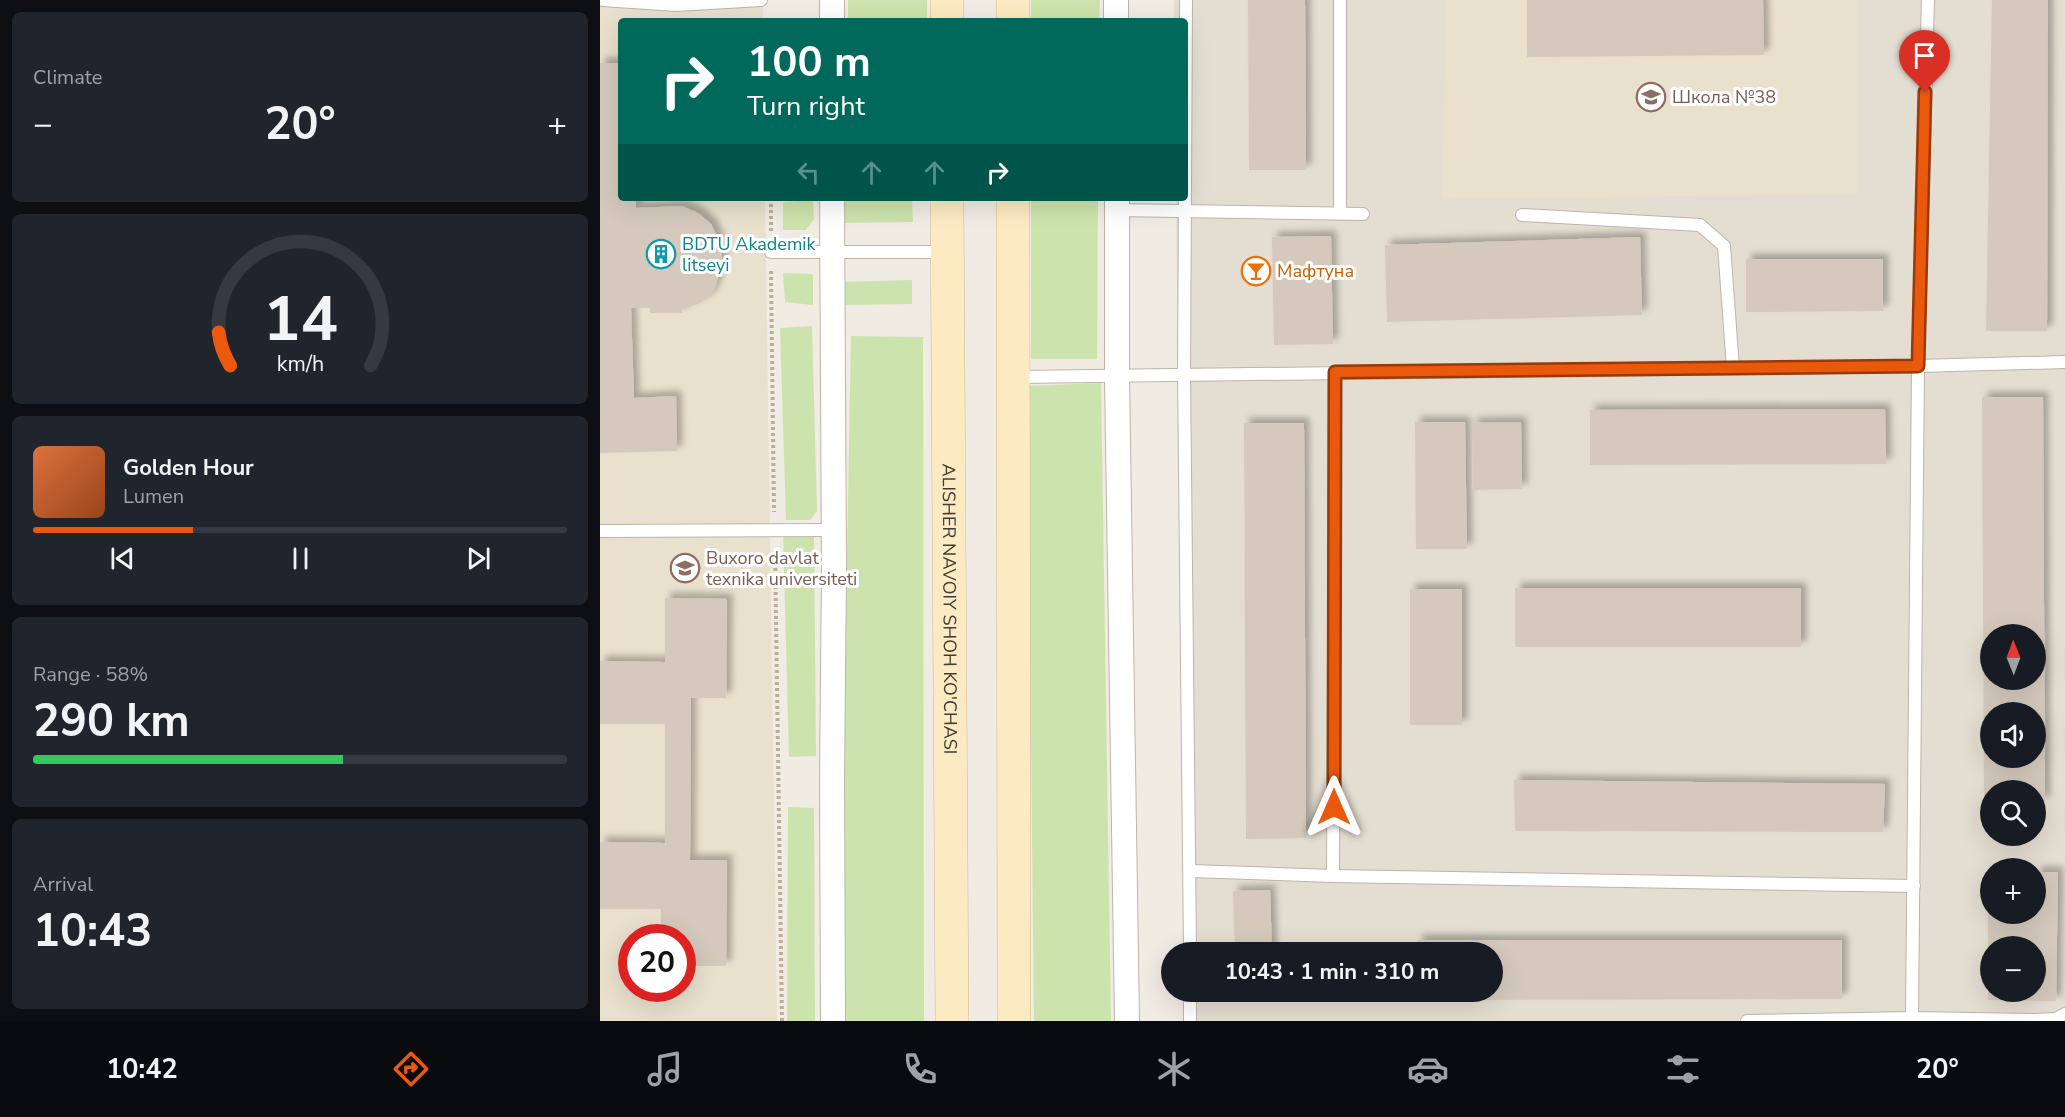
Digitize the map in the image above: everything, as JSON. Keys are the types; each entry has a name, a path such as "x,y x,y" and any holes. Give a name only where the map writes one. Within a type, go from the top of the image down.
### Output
{"main road":[{"path":"947,0 947,18"},
{"path":"1013,0 1013,18"},
{"name":"ALISHER NAVOIY SHOH KO'CHASI","path":"947,201 952,1021"},
{"path":"1013,201 1014,1021"}],"street":[{"path":"832,0 832,18"},
{"path":"1116,0 1116,18"},
{"path":"832,201 834,1021"},
{"path":"1117,204 1117,377 1127,1021"}],"lane":[{"path":"603,0 676,5 761,0"},
{"path":"1186,0 1186,18"},
{"path":"1340,0 1340,213"},
{"path":"1912,1018 1918,366 1928,0"},
{"path":"1185,201 1184,374 1190,942"},
{"path":"1117,204 1185,212 1363,214"},
{"path":"1522,215 1700,225 1724,246 1733,368"},
{"path":"771,252 947,252"},
{"path":"1012,377 1918,366 2065,362"},
{"path":"1333,876 1335,372"},
{"path":"600,531 834,530"},
{"path":"1191,871 1333,876 1914,886"},
{"path":"1190,1002 1190,1021"},
{"path":"1747,1021 1912,1018 2034,1021 2055,1019 2065,1014"}],"path":[{"path":"771,201 782,1021"}],"shaded area":[{"name":"Buxoro davlat texnika universiteti","path":"600,0 762,0 763,18 618,18 618,201 765,201 777,1021 600,1021"},
{"path":"1174,0 2065,0 2065,1021 1185,1021 1185,1002 1503,1002 1503,942 1184,942 1176,201 1188,201 1188,18 1174,18"},
{"name":"Школа №38","path":"1446,0 1857,0 1858,194 1442,199"}],"green space":[{"path":"848,0 927,0 927,18 848,18"},
{"path":"1031,0 1100,0 1099,18 1031,18"},
{"path":"813,201 814,219 806,230 783,230 783,202"},
{"path":"841,201 912,201 913,222 840,223"},
{"path":"1031,201 1098,201 1097,359 1031,359"},
{"path":"783,273 813,274 813,305 785,302"},
{"path":"912,280 912,304 841,305 840,282"},
{"path":"812,326 817,511 810,520 786,520 780,328"},
{"path":"851,336 923,337 924,1021 844,1021 845,660"},
{"path":"1101,383 1111,1021 1034,1021 1027,386"},
{"path":"783,531 814,533 816,756 789,757"},
{"path":"788,807 814,808 815,1021 787,1021"}],"building":[{"path":"1248,0 1305,0 1306,170 1249,170"},
{"path":"1527,0 1763,0 1764,55 1527,57"},
{"path":"1992,0 2048,0 2047,331 1986,331"},
{"name":"BDTU Akademik litseyi","path":"600,63 618,63 618,201 636,201 636,208 682,206 698,213 711,224 719,240 722,259 716,285 710,296 700,303 682,309 682,313 650,313 650,308 631,308 634,398 676,396 677,451 600,453"},
{"path":"1331,236 1333,344 1274,345 1272,237"},
{"path":"1640,237 1642,315 1387,322 1385,245"},
{"path":"1746,259 1883,259 1883,311 1746,312"},
{"path":"1982,397 2043,397 2044,624 1983,624"},
{"path":"1885,409 1886,464 1590,465 1590,410"},
{"path":"1415,422 1465,422 1467,549 1416,549"},
{"path":"1521,422 1522,489 1473,490 1472,423"},
{"path":"1244,423 1304,423 1306,838 1246,839"},
{"path":"1515,588 1801,588 1801,647 1515,647"},
{"path":"1410,589 1462,589 1462,725 1410,725"},
{"path":"665,598 727,599 726,698 691,698 690,860 727,860 726,966 696,966 696,924 661,924 661,909 600,909 600,842 665,843 665,724 600,724 600,661 665,662"},
{"path":"1983,690 2044,690 2045,702 1984,702"},
{"path":"1984,768 2045,768 2045,780 1984,780"},
{"path":"1514,780 1885,784 1883,832 1515,831"},
{"path":"2046,872 2058,872 2056,1001 2046,1001 2046,936 1988,936 1988,924 2046,924"},
{"path":"1270,890 1272,942 1235,942 1233,891"},
{"path":"1417,940 1842,940 1842,999 1503,1000 1503,942 1417,942"}],"place":[{"name":"Школа №38","path":"1651,97"},
{"name":"BDTU Akademik litseyi","path":"661,254"},
{"name":"Мафтуна","path":"1256,271"},
{"name":"Buxoro davlat texnika universiteti","path":"685,568"}],"route":[{"path":"1334,807 1335,372 1918,366 1925,92"}]}
